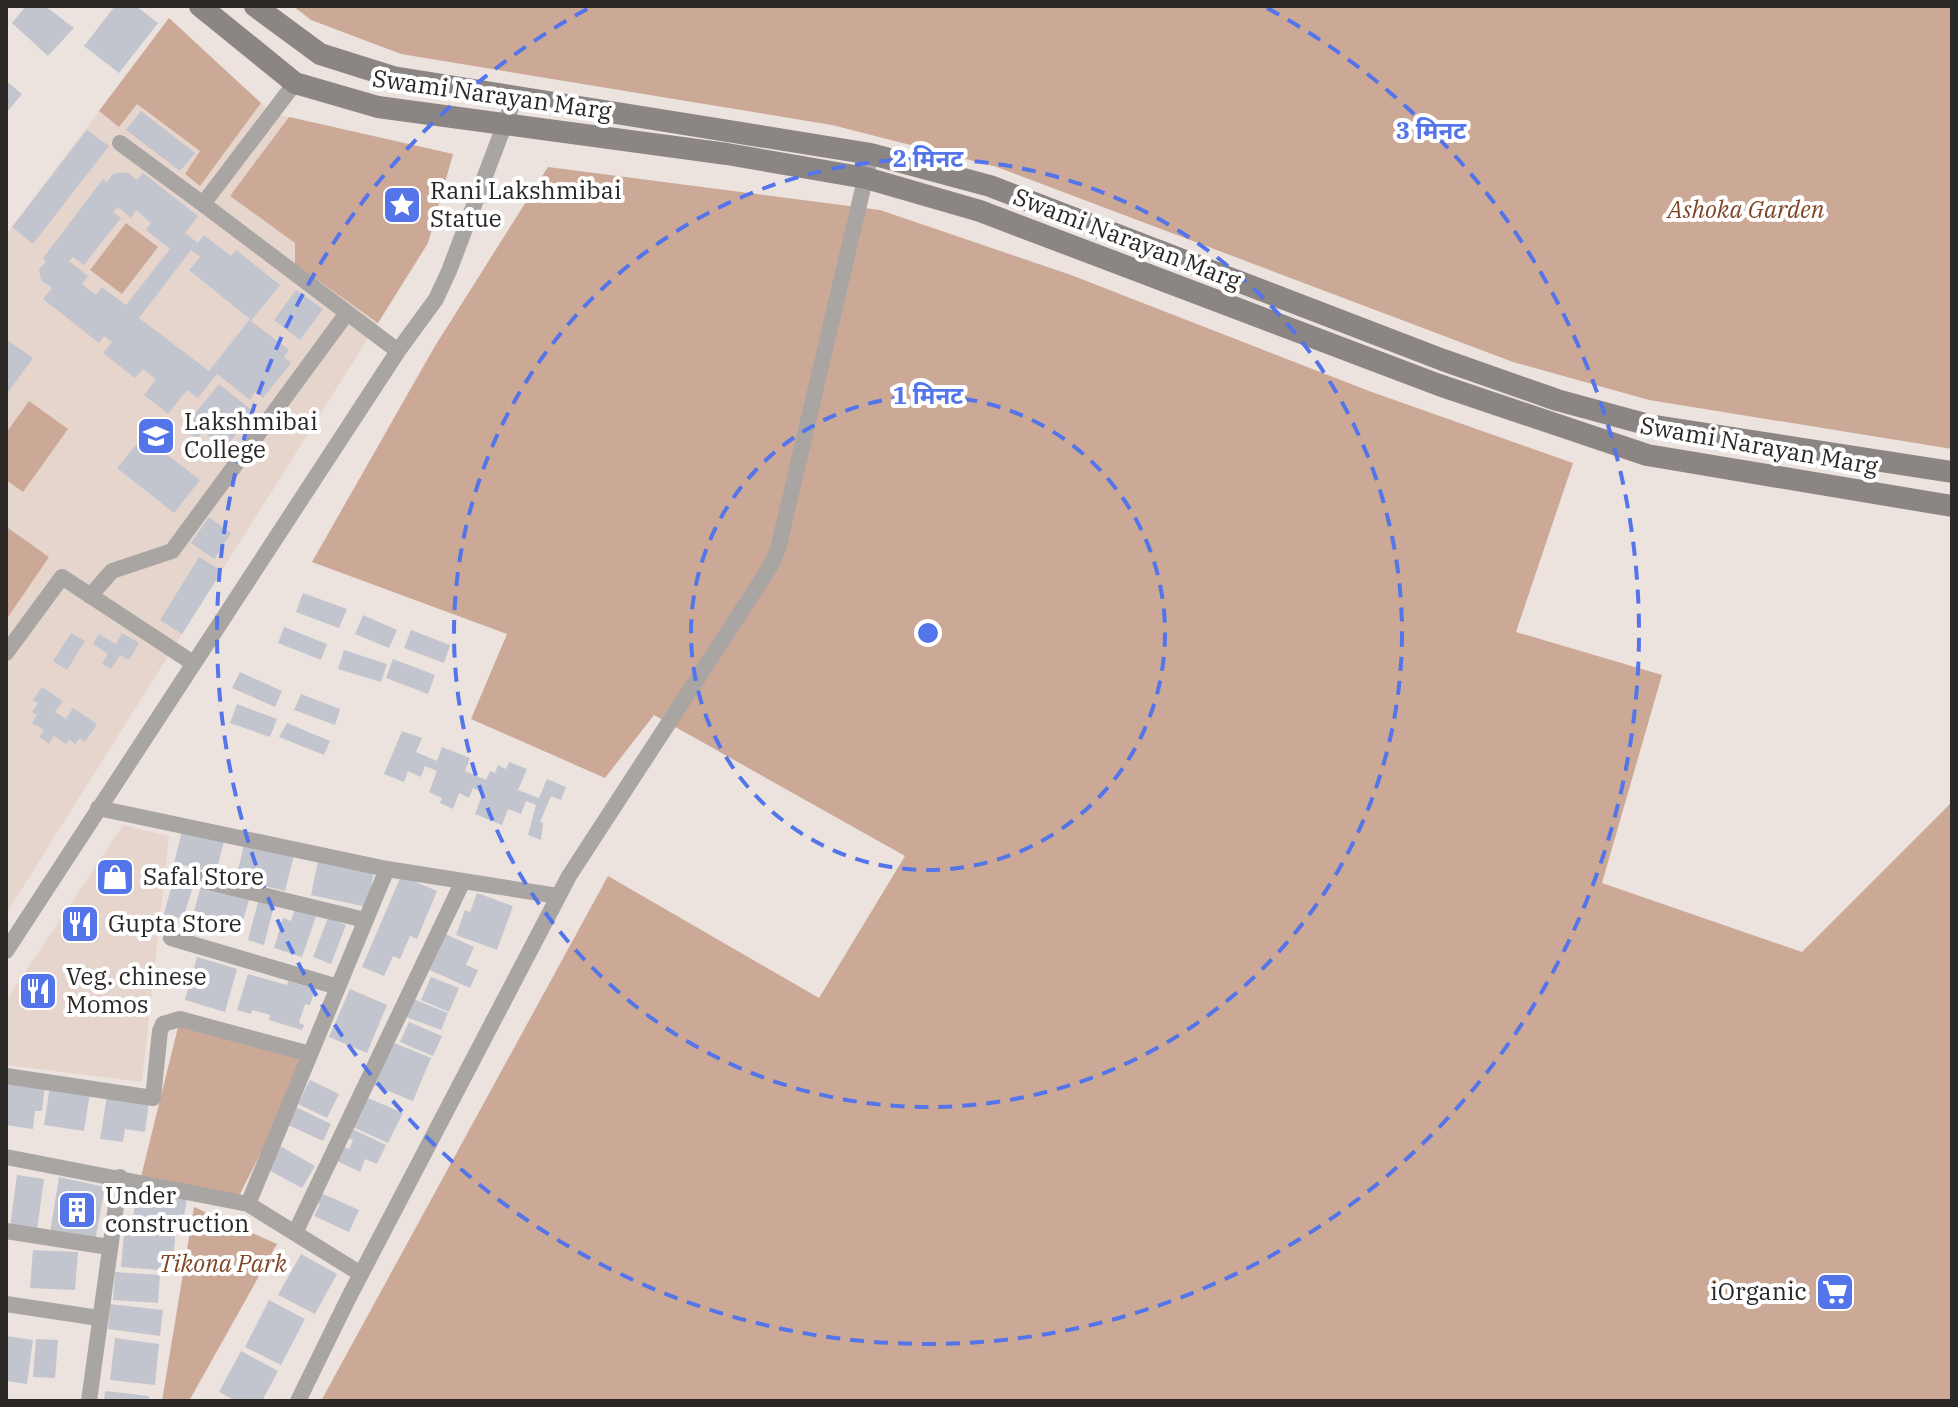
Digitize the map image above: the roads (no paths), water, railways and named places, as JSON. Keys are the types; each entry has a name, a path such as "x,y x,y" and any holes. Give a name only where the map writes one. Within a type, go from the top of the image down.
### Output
{"main road":[{"name":"Swami Narayan Marg","path":"200,6 295,83 378,107 727,154 866,178 980,211 1439,385 1647,455 1952,506"},
{"name":"Swami Narayan Marg","path":"255,6 320,54 393,77 871,154 990,186 1443,360 1557,400 1649,425 1952,472"}],"street":[{"path":"203,204 295,83"},
{"path":"6,951 398,351 436,299 515,97"},
{"path":"120,143 398,351"},
{"path":"298,1401 558,896 774,558 871,154"},
{"path":"90,596 112,571 172,551 347,313"},
{"path":"6,653 62,577 193,663"},
{"path":"98,808 387,869 558,896"},
{"path":"248,1204 387,869"},
{"path":"180,875 365,920"},
{"path":"295,1233 463,881"},
{"path":"171,938 338,987"},
{"path":"6,1076 153,1098 160,1031 163,1024 180,1019 310,1054"},
{"path":"6,1157 248,1204 361,1274"},
{"path":"89,1401 120,1177"},
{"path":"6,1231 109,1247"},
{"path":"6,1304 99,1318"}],"place":[{"name":"Rani Lakshmibai Statue","path":"402,205"},
{"name":"Lakshmibai College","path":"156,436"},
{"name":"Safal Store","path":"115,877"},
{"name":"Gupta Store","path":"80,924"},
{"name":"Veg. chinese Momos","path":"38,991"},
{"name":"Under construction","path":"77,1210"},
{"name":"iOrganic","path":"1835,1292"}],"park label":[{"name":"Ashoka Garden","path":"1746,210"},
{"name":"Tikona Park","path":"223,1264"}]}
